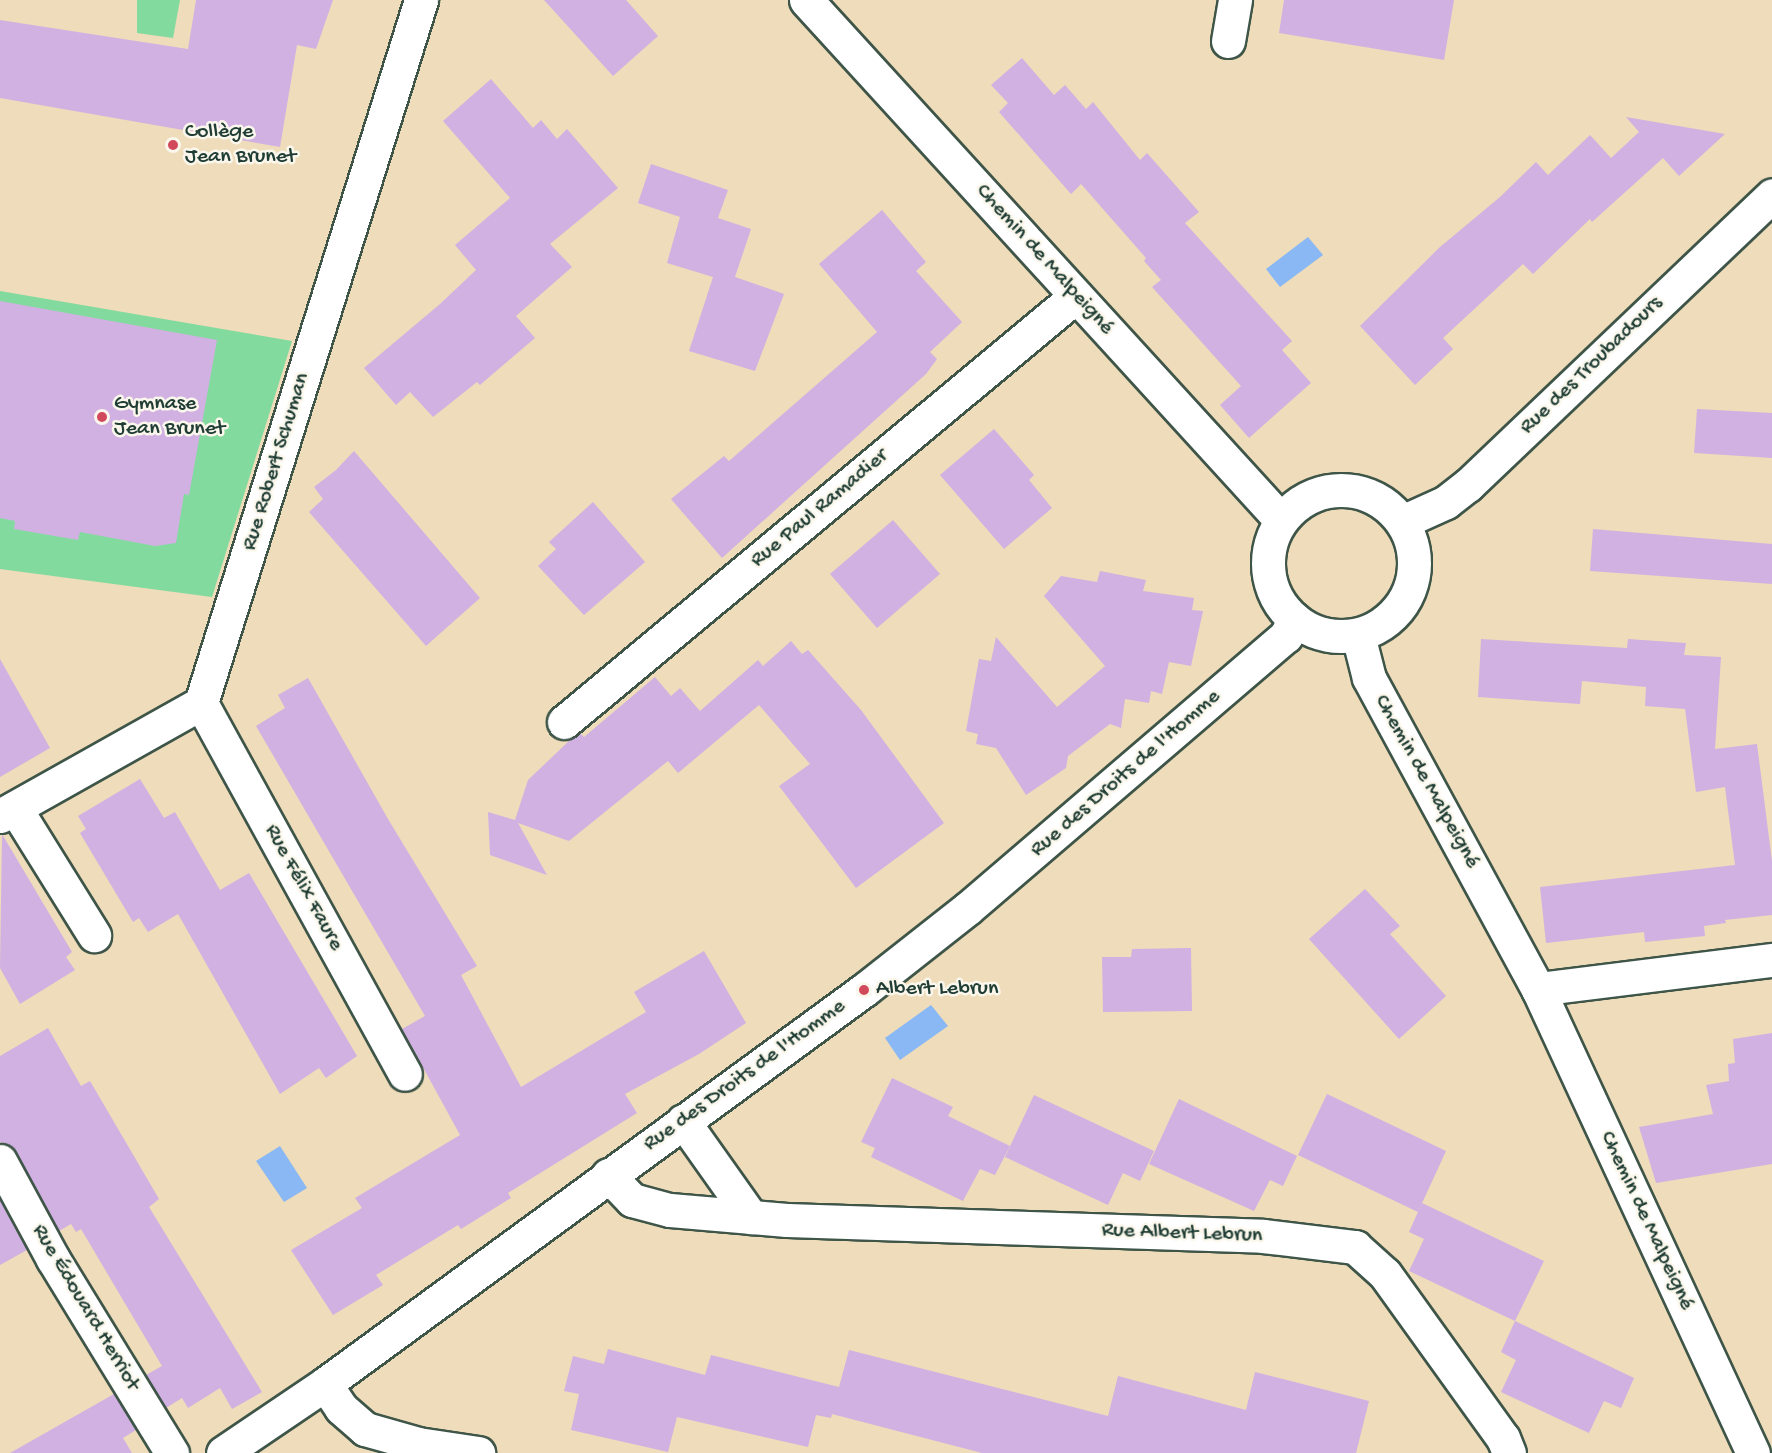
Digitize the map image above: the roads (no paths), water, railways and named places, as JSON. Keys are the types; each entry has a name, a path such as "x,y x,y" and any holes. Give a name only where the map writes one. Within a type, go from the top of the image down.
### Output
{"street":[{"name":"Rue Robert Schuman","path":"201,703 421,0"},
{"name":"Chemin de Malpeigné","path":"806,0 1281,520"},
{"path":"1228,41 1235,0"},
{"name":"Rue des Troubadours","path":"1401,522 1446,502 1468,485 1772,195"},
{"name":"Rue Paul Ramadier","path":"564,722 1076,296"},
{"path":"1342,490 1365,493 1386,505 1401,522 1411,540 1414,560 1413,580 1406,598 1393,615 1378,627 1358,635 1336,636 1314,631 1294,619 1282,606 1273,590 1268,572 1268,554 1272,536 1281,520 1298,503 1319,493 1342,490"},
{"name":"Rue des Droits de l'Homme","path":"223,1453 325,1384 608,1175 825,1020 966,909 1286,636 1294,619"},
{"name":"Chemin de Malpeigné","path":"1358,635 1369,678 1538,989 1753,1453"},
{"path":"94,935 8,812 201,703"},
{"name":"Rue Félix Faure","path":"201,703 405,1074"},
{"path":"1538,989 1772,960"},
{"path":"683,1121 751,1217"},
{"name":"Rue Édouard Herriot","path":"0,1161 53,1259 172,1453"},
{"name":"Rue Albert Lebrun","path":"608,1175 632,1200 670,1210 751,1217 1263,1236 1354,1247 1385,1274 1503,1438 1509,1453"},
{"path":"325,1384 341,1408 365,1429 418,1444 478,1453"}],"water":[{"path":"1308,237 1323,255 1280,287 1266,269"},
{"path":"931,1005 948,1026 900,1060 885,1038"},
{"path":"280,1146 307,1188 284,1202 256,1161"}],"place":[{"name":"Collège Jean Brunet","path":"173,145"},
{"name":"Gymnase Jean Brunet","path":"102,417"},
{"name":"Albert Lebrun","path":"864,990"}]}
